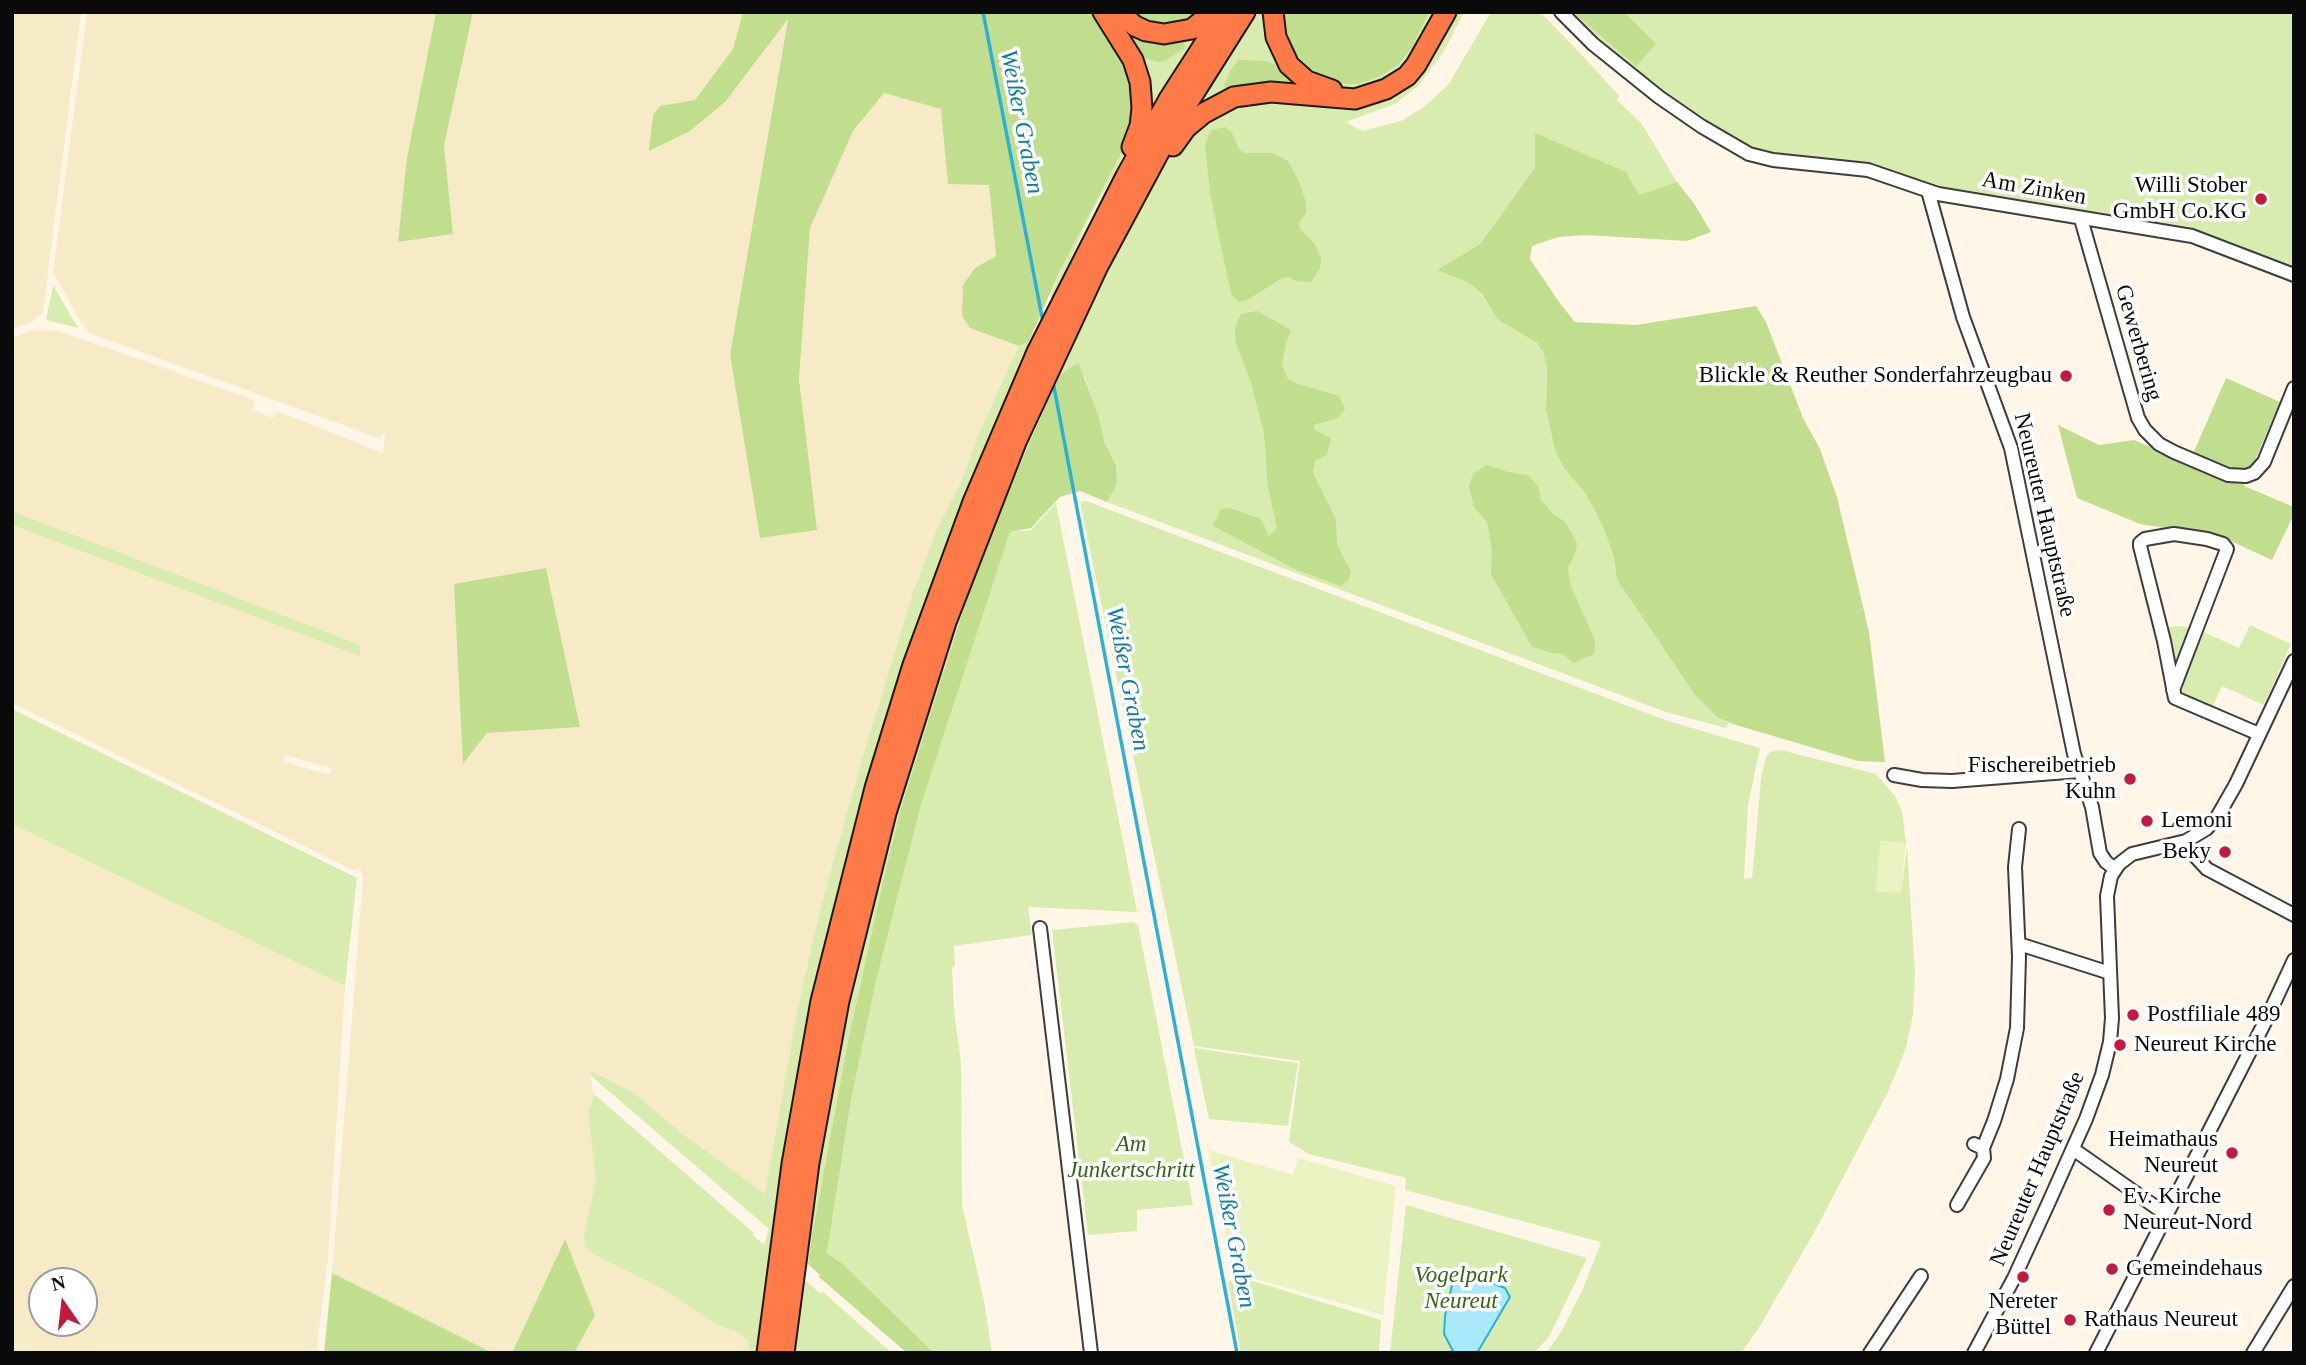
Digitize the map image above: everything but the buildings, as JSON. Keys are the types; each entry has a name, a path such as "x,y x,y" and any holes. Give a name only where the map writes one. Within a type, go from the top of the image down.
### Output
{"highway":[{"path":"1103,12 1133,60 1142,94 1140,126 1132,146 1126,176"},
{"path":"1119,12 1135,26 1164,34 1192,29 1213,12"},
{"path":"784,1353 800,1218 817,1109 869,873 903,752 946,622 982,525 1044,379 1048,330 1126,176 1169,99 1225,12"},
{"path":"767,1353 782,1226 814,1037 840,921 875,788 913,664 994,451 1186,104 1245,12"},
{"path":"1273,12 1278,44 1294,71 1307,81 1326,89 1353,92 1385,83 1406,67 1418,50 1437,12"},
{"path":"1131,202 1149,186 1181,135 1204,113 1227,100 1258,92 1355,99 1386,89 1407,76 1416,65 1446,12"}],"street":[{"name":"Am Zinken","path":"1561,12 1593,44 1659,97 1749,154 1781,161 1868,170 1928,191 2199,237 2294,275"},
{"name":"Neureuter Hauptstraße","path":"1928,191 1963,317 2011,448 2100,853 2115,869 2108,884 2107,896 2112,1018 2110,1042 2102,1075 2073,1149 2014,1278 1974,1353"},
{"name":"Gewerbering","path":"2081,219 2138,418 2159,444 2228,475 2246,476 2255,473 2268,455 2294,388"},
{"path":"2173,690 2227,550 2223,544 2207,538 2174,534 2145,538 2140,546 2164,641 2173,690 2175,698 2259,734"},
{"path":"2115,869 2136,852 2186,841 2206,829 2220,814 2294,661"},
{"path":"1894,775 1952,781 2080,771"},
{"path":"1957,1205 1984,1158 1979,1146 2003,1093 2015,1041 2019,1010 2019,944 2015,867 2020,829"},
{"path":"2186,841 2207,869 2294,915"},
{"path":"1040,928 1091,1353"},
{"path":"2019,944 2110,973"},
{"path":"2096,1353 2294,960"},
{"path":"2073,1149 2167,1215"},
{"path":"1870,1353 1921,1276"},
{"path":"2253,1353 2292,1292"}],"shaded area":[{"path":"12,12 81,12 43,312 32,322 12,329"},
{"path":"87,12 436,12 407,157 398,242 453,234 444,146 473,12 743,12 733,49 695,100 660,106 653,115 650,150 690,131 725,102 788,17 730,355 760,538 816,530 799,379 810,228 853,131 884,93 942,109 948,183 989,185 996,256 975,268 970,328 1019,346 979,433 961,482 936,531 912,595 860,766 820,910 798,1007 765,1195 680,1132 634,1093 592,1071 590,1075 594,1094 588,1112 596,1180 597,1256 666,1291 716,1324 739,1333 748,1341 749,1353 574,1353 595,1315 564,1240 512,1353 493,1353 332,1273 363,877 360,868 353,870 12,703 12,525 360,655 360,645 12,511 12,338 32,330 59,331 254,400 253,410 273,418 277,411 383,453 385,431 379,438 89,333 53,272","holes":["546,568 580,727 487,733 464,763","285,755 332,768 330,775 283,762"]},
{"path":"12,824 345,986 328,1258 316,1353 12,1353"}],"green space":[{"path":"436,12 473,12 444,146 453,234 398,242 407,157"},
{"path":"743,12 1095,12 1130,69 1135,112 1124,148 1059,273 1029,341 1019,346 970,328 962,316 963,285 975,268 996,256 989,185 948,184 941,109 884,93 853,131 810,228 799,379 817,530 760,538 730,355 788,19 725,102 690,131 649,151 653,115 660,106 695,100 733,49"},
{"path":"1112,12 1199,34 1149,116"},
{"path":"1131,12 1201,12 1178,24 1163,27 1148,23"},
{"path":"1256,12 1270,12 1287,69 1266,61 1229,93 1189,119"},
{"path":"1282,12 1429,12 1412,48 1399,64 1383,75 1359,84 1346,84 1320,78 1286,45"},
{"path":"1429,12 1435,12 1404,64 1384,80 1355,89 1332,87 1297,67 1286,45 1320,78 1359,84 1383,75 1399,64 1412,48"},
{"path":"1449,12 1464,12 1444,51 1417,87 1395,104 1346,122 1362,131 1401,121 1425,106 1448,85 1491,12 1540,12 1619,96 1617,100 1642,124 1677,182 1639,195 1535,133 1536,168 1480,244 1437,270 1469,283 1481,294 1497,319 1537,343 1543,352 1547,368 1546,412 1555,450 1563,467 1586,494 1603,527 1613,554 1617,580 1695,695 1718,718 1729,723 1726,728 1666,712 1107,502 1117,480 1116,465 1104,441 1085,377 1072,368 1059,377 1059,369 1142,205 1170,157 1189,132 1242,99 1379,97"},
{"path":"1567,12 2294,12 2294,270 2193,231 1941,189 1765,153 1734,139 1663,93"},
{"path":"1573,12 1624,12 1656,44 1636,66"},
{"path":"1128,30 1184,40 1185,48 1165,61 1143,58 1126,32"},
{"path":"1239,60 1266,61 1287,69 1297,80 1296,89 1229,93 1224,85"},
{"path":"1225,127 1232,133 1239,149 1244,153 1272,153 1287,160 1299,181 1306,203 1306,213 1299,223 1300,229 1315,244 1321,258 1320,269 1311,282 1282,278 1249,299 1239,302 1231,294 1210,193 1205,144 1211,130"},
{"path":"1535,133 1626,172 1639,195 1677,182 1711,232 1687,241 1585,235 1558,237 1532,246 1530,259 1575,322 1636,325 1756,306 1766,322 1803,418 1820,449 1837,497 1869,632 1885,762 1858,761 1736,725 1718,718 1695,695 1617,580 1613,554 1603,527 1586,494 1563,467 1555,450 1546,411 1547,368 1543,352 1537,343 1497,319 1482,294 1469,283 1437,270 1480,244 1535,168"},
{"path":"1124,148 1128,148 1090,216 1053,298 1050,297 1059,273"},
{"path":"53,285 78,328 46,320"},
{"path":"1257,311 1291,330 1282,366 1288,379 1339,396 1345,409 1338,418 1313,425 1315,430 1331,438 1327,455 1315,461 1313,473 1336,519 1337,545 1351,572 1348,581 1341,586 1297,570 1213,526 1221,509 1230,508 1261,519 1269,536 1277,528 1268,487 1264,433 1251,383 1236,343 1235,327 1241,314"},
{"path":"1029,341 1031,343 974,474 926,599 862,796 834,904 796,1078 776,1202 757,1353 749,1353 748,1341 739,1333 716,1324 666,1291 597,1256 585,1247 584,1236 596,1180 588,1112 594,1094 754,1233 764,1245 769,1229 590,1075 592,1071 634,1093 680,1132 765,1194 798,1007 820,910 912,595 936,531 961,482 979,433 1019,346"},
{"path":"1079,364 1098,415 1104,441 1116,465 1115,488 1107,502 1080,491 1060,497 1031,528 1010,532 921,805 877,977 851,1100 827,1253 843,1264 934,1353 907,1353 819,1277 808,1264 812,1235 848,1041 902,804 970,589 997,518 1058,377"},
{"path":"2226,378 2280,402 2244,486 2294,507 2294,514 2272,560 2222,537 2140,524 2077,498 2058,425 2099,445 2134,440 2189,463"},
{"path":"1039,413 1042,413 970,589 902,804 848,1041 812,1235 805,1280 820,1293 822,1291 892,1353 794,1353 815,1179 851,985 893,818 956,618"},
{"path":"1487,465 1528,475 1538,486 1541,500 1553,514 1565,522 1577,543 1568,567 1570,584 1595,640 1594,654 1574,663 1563,654 1532,647 1491,574 1492,551 1487,522 1474,507 1469,486 1473,474"},
{"path":"1086,501 1665,720 1760,748 1748,805 1744,879 1752,878 1761,779 1766,757 1770,752 1781,750 1876,774 1896,797 1902,811 1906,843 1880,841 1901,893 1907,847 1915,973 1913,1015 1906,1048 1888,1092 1816,1229 1760,1326 1741,1353 1546,1353 1561,1332 1582,1291 1601,1242 1405,1190 1406,1178 1309,1154 1289,1142 1300,1061 1194,1046 1080,502"},
{"path":"1056,503 1137,912 1028,907 1032,935 954,946 954,1010 961,1063 962,1205 984,1301 992,1353 934,1353 843,1264 827,1253 851,1100 877,977 921,805 1010,532 1031,530"},
{"path":"12,511 360,645 360,656 12,525"},
{"path":"546,568 580,727 487,733 463,764 454,584"},
{"path":"2250,625 2291,644 2264,705 2222,686 2212,708 2183,695 2179,688 2204,632 2239,648"},
{"path":"2166,627 2192,628 2179,663 2175,662"},
{"path":"12,709 357,878 345,986 12,824"},
{"path":"1880,841 1906,843 1901,893 1875,892"},
{"name":"Am Junkertschritt","path":"1133,922 1138,925 1193,1205 1137,1210 1137,1231 1088,1235 1052,930"},
{"path":"1194,1048 1298,1063 1288,1126 1209,1119"},
{"path":"1208,1150 1293,1175 1298,1158 1396,1186 1383,1315 1234,1273"},
{"name":"Vogelpark Neureut","path":"1406,1205 1587,1258 1549,1337 1534,1353 1390,1353"},
{"path":"565,1239 595,1315 574,1353 512,1353"},
{"path":"332,1273 493,1353 324,1353"},
{"path":"1243,1278 1381,1320 1379,1353 1241,1353 1228,1281"}],"water":[{"path":"1470,1275 1505,1288 1510,1297 1477,1353 1454,1353 1444,1334 1445,1316 1453,1281 1457,1277"}],"waterway":[{"name":"Weißer Graben","path":"983,12 1043,322"},
{"name":"Weißer Graben","path":"1053,382 1237,1353"}],"place":[{"name":"Willi Stober GmbH Co.KG","path":"2261,199"},
{"name":"Blickle & Reuther Sonderfahrzeugbau","path":"2066,376"},
{"name":"Fischereibetrieb Kuhn","path":"2130,779"},
{"name":"Lemoni","path":"2147,821"},
{"name":"Beky","path":"2225,852"},
{"name":"Postfiliale 489","path":"2133,1015"},
{"name":"Neureut Kirche","path":"2120,1045"},
{"name":"Heimathaus Neureut","path":"2232,1153"},
{"name":"Ev. Kirche Neureut-Nord","path":"2109,1210"},
{"name":"Gemeindehaus","path":"2112,1269"},
{"name":"Nereter Büttel","path":"2023,1277"},
{"name":"Rathaus Neureut","path":"2070,1320"}]}
